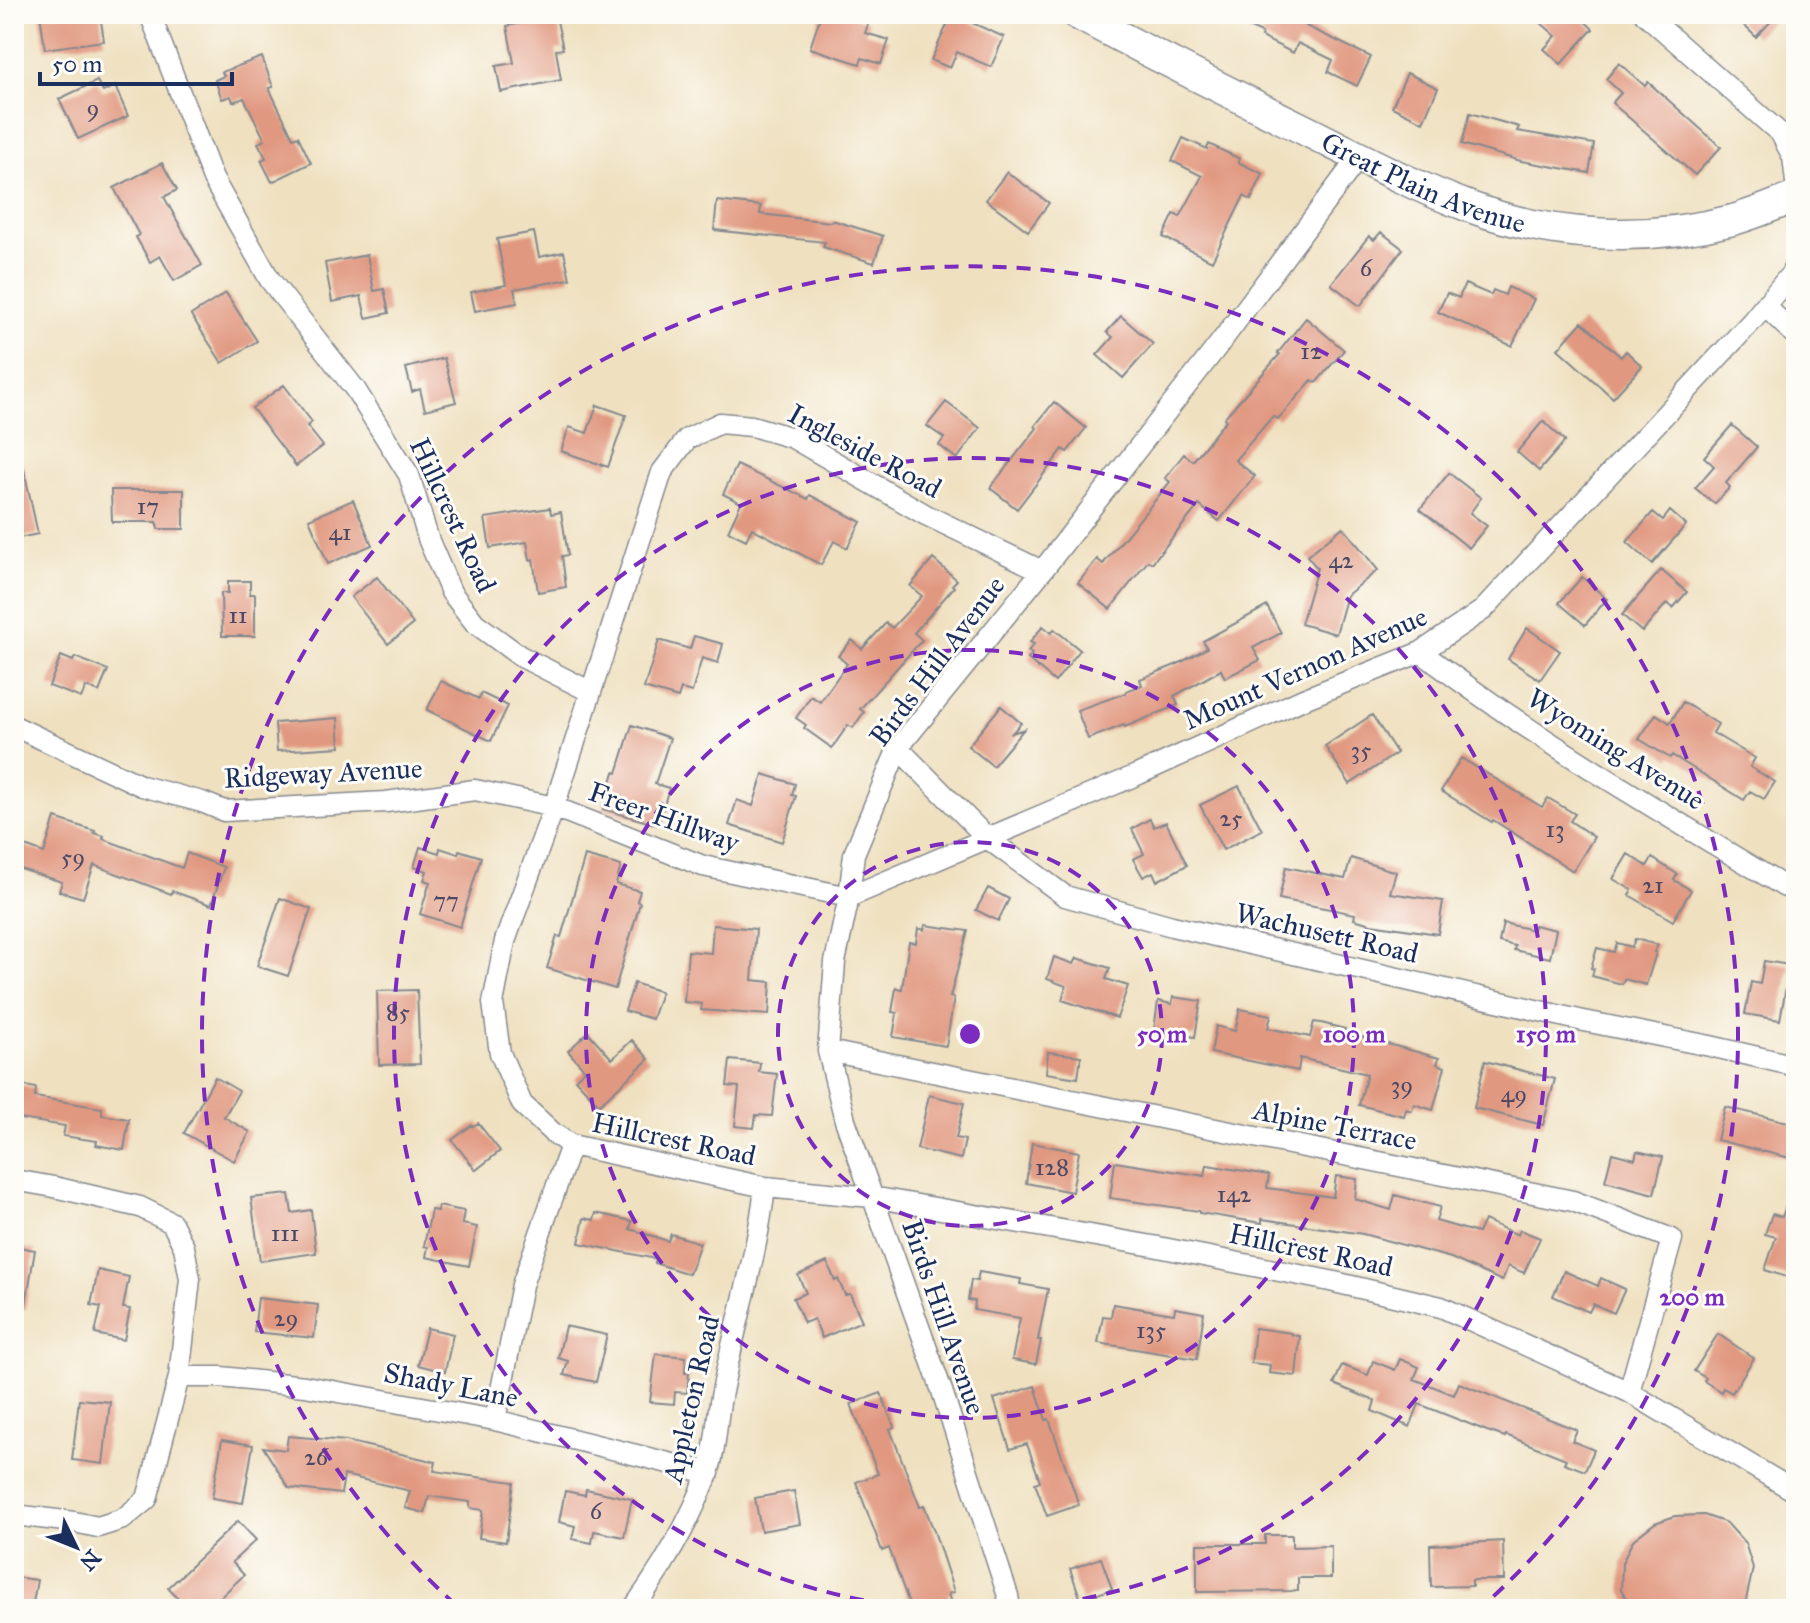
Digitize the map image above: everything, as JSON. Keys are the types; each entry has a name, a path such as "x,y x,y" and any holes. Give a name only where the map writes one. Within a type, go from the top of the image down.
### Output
{"main road":[{"name":"Great Plain Avenue","path":"1077,14 1440,196 1528,224 1595,233 1635,234 1713,224 1796,197"}],"street":[{"name":"Hillcrest Road","path":"150,14 213,179 270,280 355,389 409,475 429,541 451,592 475,623 520,656 591,692 554,807 505,941 493,1003 500,1053 522,1104 553,1133 571,1145 765,1187 872,1197 1168,1249 1441,1307 1629,1392 1796,1492"},
{"path":"1645,14 1781,134 1793,157 1796,182"},
{"name":"Birds Hill Avenue","path":"1010,1609 942,1391 845,1120 828,1051 835,962 849,897 854,854 898,748 1042,571 1220,343 1359,157"},
{"name":"Mount Vernon Avenue","path":"849,897 1139,774 1301,700 1421,652 1483,610 1765,306 1796,263"},
{"path":"1765,306 1796,336"},
{"name":"Ingleside Road","path":"591,692 662,472 687,439 720,423 752,426 793,438 926,515 1042,571"},
{"name":"Wyoming Avenue","path":"1421,652 1472,691 1785,887"},
{"name":"Ridgeway Avenue","path":"14,726 142,786 224,811 386,802 475,790 554,807"},
{"name":"Wachusett Road","path":"898,748 987,838 1065,896 1172,926 1579,1020 1796,1066"},
{"name":"Freer Hillway","path":"554,807 703,866 849,897"},
{"name":"Alpine Terrace","path":"828,1051 1573,1201 1672,1239 1629,1392"},
{"path":"495,1420 522,1285 571,1145"},
{"path":"14,1180 140,1207 172,1223 184,1247 190,1279 179,1377 147,1499 123,1519 98,1527 14,1515"},
{"name":"Appleton Road","path":"633,1609 666,1562 709,1473 721,1397 761,1223 765,1187"},
{"name":"Shady Lane","path":"179,1377 221,1377 305,1386 495,1420 709,1473"}],"building":[{"path":"40,14 100,14 104,41 45,49"},
{"path":"821,14 842,14 869,22 865,33 889,40 881,64 862,58 860,64 810,48"},
{"path":"952,14 1004,37 991,67 957,52 950,68 931,60"},
{"path":"1218,14 1293,14 1308,22 1306,26 1371,57 1357,86 1328,72 1333,60 1298,43 1293,53 1261,37 1262,33"},
{"path":"1531,14 1577,14 1593,29 1561,64 1544,49 1556,36"},
{"path":"1732,14 1778,14 1756,37"},
{"path":"556,16 563,49 556,50 561,80 501,92 496,66 514,63 507,26"},
{"path":"262,57 273,87 269,88 293,138 298,136 311,163 272,182 261,160 266,158 258,143 265,140 244,98 233,102 231,96 222,99 215,80 224,76 222,72"},
{"path":"1619,63 1645,86 1648,82 1721,147 1695,175 1612,103 1621,93 1606,79"},
{"path":"1407,73 1438,88 1423,122 1392,107"},
{"path":"97,81 103,92 115,86 128,116 78,139 59,99"},
{"path":"1470,113 1519,127 1517,131 1594,144 1589,173 1521,161 1462,144"},
{"path":"1183,138 1207,149 1209,144 1263,174 1251,200 1244,196 1212,261 1163,237 1174,214 1180,217 1202,176 1172,161"},
{"path":"162,163 177,190 164,197 202,265 174,281 160,256 150,262 114,188"},
{"path":"1007,172 1049,203 1028,231 986,200"},
{"path":"717,201 761,206 760,214 832,220 883,236 874,263 823,247 825,242 714,230"},
{"path":"534,232 539,257 564,252 570,279 514,289 517,303 475,311 471,292 506,285 497,239"},
{"path":"1381,232 1403,249 1360,306 1331,284 1369,236 1374,240"},
{"path":"367,255 374,291 384,289 389,313 366,318 361,296 332,302 325,263"},
{"path":"1465,284 1491,295 1493,290 1505,295 1508,287 1534,299 1512,346 1438,312 1447,293 1459,298"},
{"path":"226,293 257,341 222,363 191,315"},
{"path":"1121,316 1153,344 1123,378 1097,355 1113,337 1107,332"},
{"path":"1306,318 1344,350 1316,383 1312,380 1278,419 1273,416 1235,460 1255,476 1219,521 1199,505 1110,609 1078,583 1097,559 1103,564 1170,482 1165,478 1184,454 1193,461"},
{"path":"1582,322 1621,357 1626,351 1642,366 1613,398 1558,349"},
{"path":"444,358 456,402 425,410 420,389 412,392 406,368"},
{"path":"284,385 312,422 307,426 323,446 296,466 252,408"},
{"path":"946,402 980,428 957,459 939,445 944,438 927,426"},
{"path":"1054,402 1086,428 1067,452 1063,449 1017,509 990,488"},
{"path":"597,405 626,415 608,467 561,451 569,427 587,433"},
{"path":"1543,421 1565,441 1539,471 1517,452"},
{"path":"1732,425 1757,447 1726,483 1730,487 1715,504 1695,488 1714,466 1704,457"},
{"path":"23,465 38,534 14,539 14,466"},
{"path":"737,465 808,499 810,495 861,522 847,548 834,541 821,565 752,528 746,540 728,531 741,503 723,494"},
{"path":"1449,473 1481,498 1470,513 1487,526 1469,548 1420,509"},
{"path":"111,490 184,490 184,529 158,529 157,522 112,522"},
{"path":"353,500 372,545 328,564 309,519"},
{"path":"550,508 551,514 561,512 568,555 562,556 566,587 538,592 527,542 490,548 485,518"},
{"path":"1670,511 1686,525 1652,564 1627,542 1653,512 1663,520"},
{"path":"1343,527 1378,570 1347,595 1336,634 1301,624 1317,568 1307,556"},
{"path":"933,559 957,580 952,585 954,587 914,633 922,640 860,709 864,712 853,728 848,725 832,748 804,728 806,725 796,718 811,696 820,702 847,664 838,656 852,640 862,649 886,623 892,628 922,596 910,586"},
{"path":"1661,570 1687,592 1673,608 1667,603 1642,632 1622,615"},
{"path":"377,577 413,624 388,644 351,597"},
{"path":"1582,577 1607,599 1585,625 1559,603"},
{"path":"228,581 250,581 250,594 255,594 255,636 222,636 221,593 228,593"},
{"path":"1267,606 1281,633 1253,648 1260,660 1225,678 1221,670 1174,696 1178,705 1088,739 1077,710 1142,685 1140,679 1207,648 1203,641"},
{"path":"1043,626 1051,633 1054,629 1080,650 1055,682 1028,659 1032,654 1028,651 1034,644 1030,642"},
{"path":"1527,628 1560,651 1540,680 1508,659"},
{"path":"694,636 723,644 718,663 702,658 692,692 681,689 678,698 644,688 659,640 690,649"},
{"path":"61,656 73,661 75,657 108,670 99,692 86,687 81,698 49,686"},
{"path":"441,681 479,699 481,693 508,706 491,741 427,710"},
{"path":"1683,702 1718,724 1713,733 1755,758 1750,767 1775,782 1764,799 1750,791 1744,800 1672,755 1670,758 1639,739 1656,714 1670,723"},
{"path":"1001,706 1021,723 1012,733 1024,729 993,766 968,746"},
{"path":"1372,715 1397,753 1350,784 1325,746"},
{"path":"338,718 340,747 277,751 275,723"},
{"path":"632,725 670,738 655,784 669,788 658,825 603,809"},
{"path":"1461,758 1542,807 1548,798 1575,814 1570,821 1594,837 1573,871 1441,791"},
{"path":"763,774 795,784 792,795 796,796 782,842 729,825 737,800 753,806"},
{"path":"1239,786 1262,830 1223,850 1200,805"},
{"path":"55,818 95,831 104,836 103,839 182,868 187,853 224,867 211,905 172,891 171,894 94,865 83,898 59,891 62,882 14,867 14,842 44,853"},
{"path":"1150,819 1154,827 1166,822 1187,865 1157,881 1153,872 1143,877 1133,859 1144,854 1132,829"},
{"path":"420,847 439,853 440,848 458,854 459,850 481,857 460,927 420,914 430,882 424,880 427,871 414,867"},
{"path":"1628,854 1647,866 1652,858 1677,874 1674,880 1691,890 1673,921 1629,895 1632,890 1613,879"},
{"path":"585,856 621,866 616,884 640,891 637,901 640,903 615,989 547,968 557,936 561,937"},
{"path":"1351,858 1396,872 1390,893 1443,901 1438,934 1371,924 1354,919 1355,914 1279,899 1286,867 1345,879"},
{"path":"988,888 1009,899 998,921 976,910"},
{"path":"280,898 311,909 288,976 257,966"},
{"path":"1503,923 1533,930 1534,925 1556,930 1550,958 1514,950 1515,946 1499,942"},
{"path":"713,925 756,929 752,980 771,982 769,1015 701,1010 702,1004 684,1002 688,951 711,953"},
{"path":"925,925 968,931 950,997 954,998 946,1046 893,1037 897,1013 892,1012 896,988 902,989 909,942 916,943 918,928 924,930"},
{"path":"1635,939 1658,945 1646,985 1624,979 1622,984 1592,976 1597,948 1614,952 1617,943 1632,947"},
{"path":"1054,957 1074,964 1077,958 1110,968 1106,979 1128,986 1117,1018 1062,1000 1066,986 1047,979"},
{"path":"1764,961 1790,965 1780,1020 1745,1014 1751,982 1760,984"},
{"path":"634,983 661,992 652,1019 625,1011"},
{"path":"417,990 420,1064 379,1065 377,991"},
{"path":"1173,997 1201,1001 1195,1037 1154,1030 1158,1001 1172,1004"},
{"path":"1240,1009 1271,1015 1268,1028 1310,1037 1314,1022 1321,1023 1439,1058 1437,1064 1445,1067 1433,1110 1414,1104 1412,1111 1406,1109 1404,1116 1359,1105 1367,1074 1300,1058 1298,1071 1211,1053 1216,1026 1235,1031"},
{"path":"588,1032 612,1059 632,1040 649,1059 599,1105 575,1079 585,1070 568,1051"},
{"path":"1048,1052 1081,1056 1078,1078 1046,1073"},
{"path":"730,1060 760,1063 759,1072 777,1074 772,1116 756,1115 754,1128 735,1126 739,1087 727,1086"},
{"path":"1485,1061 1555,1079 1543,1125 1474,1108"},
{"path":"215,1077 239,1091 224,1117 250,1132 234,1161 184,1133"},
{"path":"14,1084 36,1088 35,1097 102,1108 102,1115 129,1119 124,1150 96,1145 97,1141 63,1136 65,1126 14,1118"},
{"path":"929,1095 964,1103 956,1138 965,1140 961,1159 917,1149"},
{"path":"1725,1107 1796,1124 1790,1158 1717,1140"},
{"path":"478,1123 500,1151 476,1170 452,1140"},
{"path":"1032,1143 1079,1152 1072,1192 1026,1183"},
{"path":"1637,1151 1663,1157 1654,1194 1605,1181 1612,1153 1635,1159"},
{"path":"1115,1162 1205,1176 1207,1165 1269,1175 1267,1188 1333,1197 1336,1176 1357,1179 1355,1199 1391,1210 1395,1195 1440,1207 1436,1221 1478,1233 1484,1220 1518,1235 1520,1230 1540,1238 1524,1273 1508,1266 1502,1281 1451,1258 1363,1234 1262,1219 1262,1223 1110,1198"},
{"path":"1792,1188 1796,1188 1796,1280 1765,1270 1776,1237 1765,1234 1772,1214 1782,1217"},
{"path":"289,1194 292,1213 311,1210 316,1253 260,1261 251,1198"},
{"path":"438,1206 464,1211 462,1224 477,1227 469,1266 426,1257 428,1247 424,1246 431,1210 437,1211"},
{"path":"596,1213 632,1221 630,1229 668,1241 671,1234 700,1243 689,1274 655,1263 656,1259 579,1243 584,1218 594,1220"},
{"path":"14,1246 35,1250 25,1310 14,1309"},
{"path":"827,1262 845,1295 850,1294 862,1321 822,1338 814,1319 804,1323 793,1298 806,1293 798,1275"},
{"path":"98,1270 129,1277 123,1308 130,1309 124,1340 95,1334 101,1307 91,1305"},
{"path":"1564,1271 1598,1286 1601,1278 1625,1289 1614,1313 1593,1304 1589,1312 1553,1296"},
{"path":"979,1272 1021,1279 1020,1284 1048,1289 1036,1364 1012,1360 1020,1318 974,1310 975,1301 968,1300 971,1280 977,1281"},
{"path":"258,1298 318,1305 314,1338 254,1332"},
{"path":"1113,1304 1174,1314 1175,1308 1204,1313 1197,1359 1098,1343 1103,1316 1111,1317"},
{"path":"565,1326 607,1335 596,1382 564,1375 568,1361 558,1358"},
{"path":"427,1328 453,1334 445,1372 418,1365"},
{"path":"1255,1328 1300,1336 1296,1376 1269,1373 1270,1365 1251,1363"},
{"path":"1718,1334 1754,1358 1732,1393 1723,1388 1721,1392 1694,1371"},
{"path":"656,1354 686,1357 685,1373 689,1373 687,1393 675,1392 674,1404 650,1402"},
{"path":"1400,1359 1419,1367 1414,1379 1454,1395 1459,1383 1577,1430 1572,1441 1594,1450 1585,1471 1564,1463 1566,1459 1419,1404 1410,1427 1372,1411 1375,1401 1334,1384 1342,1365 1368,1375 1373,1361 1395,1370"},
{"path":"1035,1386 1079,1505 1047,1516 1035,1483 1040,1481 1027,1444 1010,1449 994,1399"},
{"path":"881,1393 894,1427 890,1429 920,1507 924,1505 934,1531 954,1592 948,1594 953,1609 911,1609 889,1548 882,1551 856,1482 878,1474 851,1404"},
{"path":"79,1399 110,1402 103,1464 72,1460"},
{"path":"288,1436 346,1441 436,1462 434,1471 514,1482 506,1542 479,1538 483,1510 470,1508 470,1502 429,1496 425,1513 405,1508 410,1491 344,1475 341,1494 289,1488 263,1447 286,1450"},
{"path":"222,1440 253,1445 243,1503 212,1498"},
{"path":"586,1489 632,1499 624,1537 594,1531 592,1543 572,1539 575,1526 559,1522 565,1491 585,1495"},
{"path":"794,1491 800,1524 761,1531 755,1498"},
{"path":"1704,1515 1727,1523 1745,1543 1753,1568 1746,1600 1737,1609 1632,1609 1621,1589 1622,1563 1633,1540 1655,1523 1675,1516"},
{"path":"238,1521 256,1540 232,1562 244,1575 208,1609 188,1609 168,1588"},
{"path":"1265,1535 1292,1535 1292,1547 1331,1546 1331,1578 1298,1578 1298,1591 1197,1592 1197,1544 1265,1544"},
{"path":"1503,1541 1504,1580 1472,1580 1472,1586 1431,1587 1430,1545"},
{"path":"1101,1558 1112,1589 1081,1600 1070,1569"},
{"path":"14,1577 37,1580 32,1609 14,1609"}]}
